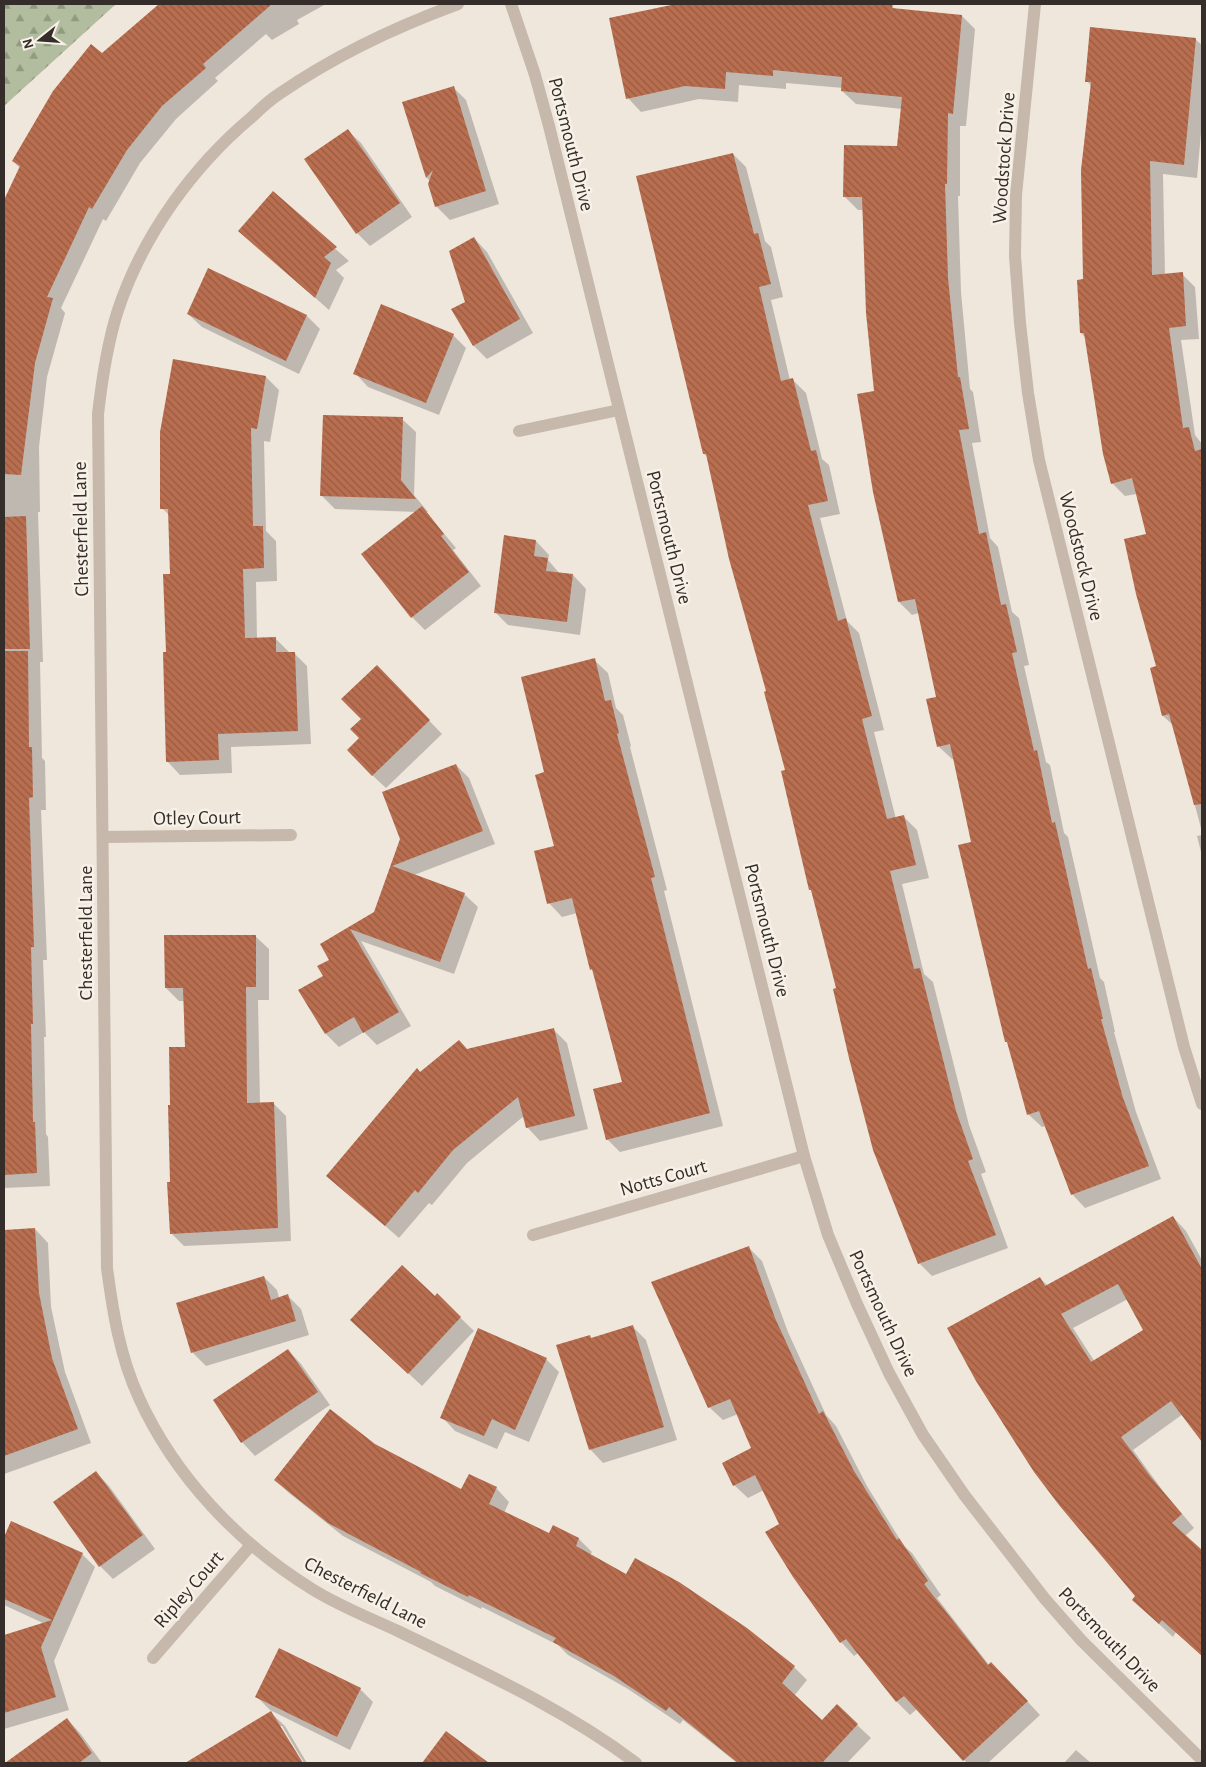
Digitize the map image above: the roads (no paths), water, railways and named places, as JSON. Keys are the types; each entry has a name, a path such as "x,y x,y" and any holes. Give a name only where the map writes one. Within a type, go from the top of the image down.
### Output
{"street":[{"name":"Chesterfield Lane","path":"458,4 401,26 351,50 277,95 213,152 191,179 159,226 133,274 118,309 108,346 98,414 106,1268 114,1320 138,1397 157,1433 177,1464 227,1523 269,1560 314,1590 556,1710 592,1731 636,1763"},
{"name":"Portsmouth Drive","path":"511,4 536,75 804,1156 828,1235 857,1304 890,1373 923,1435 965,1496 1045,1599 1081,1640 1202,1760"},
{"name":"Woodstock Drive","path":"1035,4 1016,195 1016,256 1020,323 1028,393 1039,460 1184,1047 1202,1104"},
{"path":"519,431 619,410"},
{"name":"Otley Court","path":"103,837 291,835"},
{"name":"Notts Court","path":"533,1234 804,1156"},
{"name":"Ripley Court","path":"153,1658 251,1545"}]}
